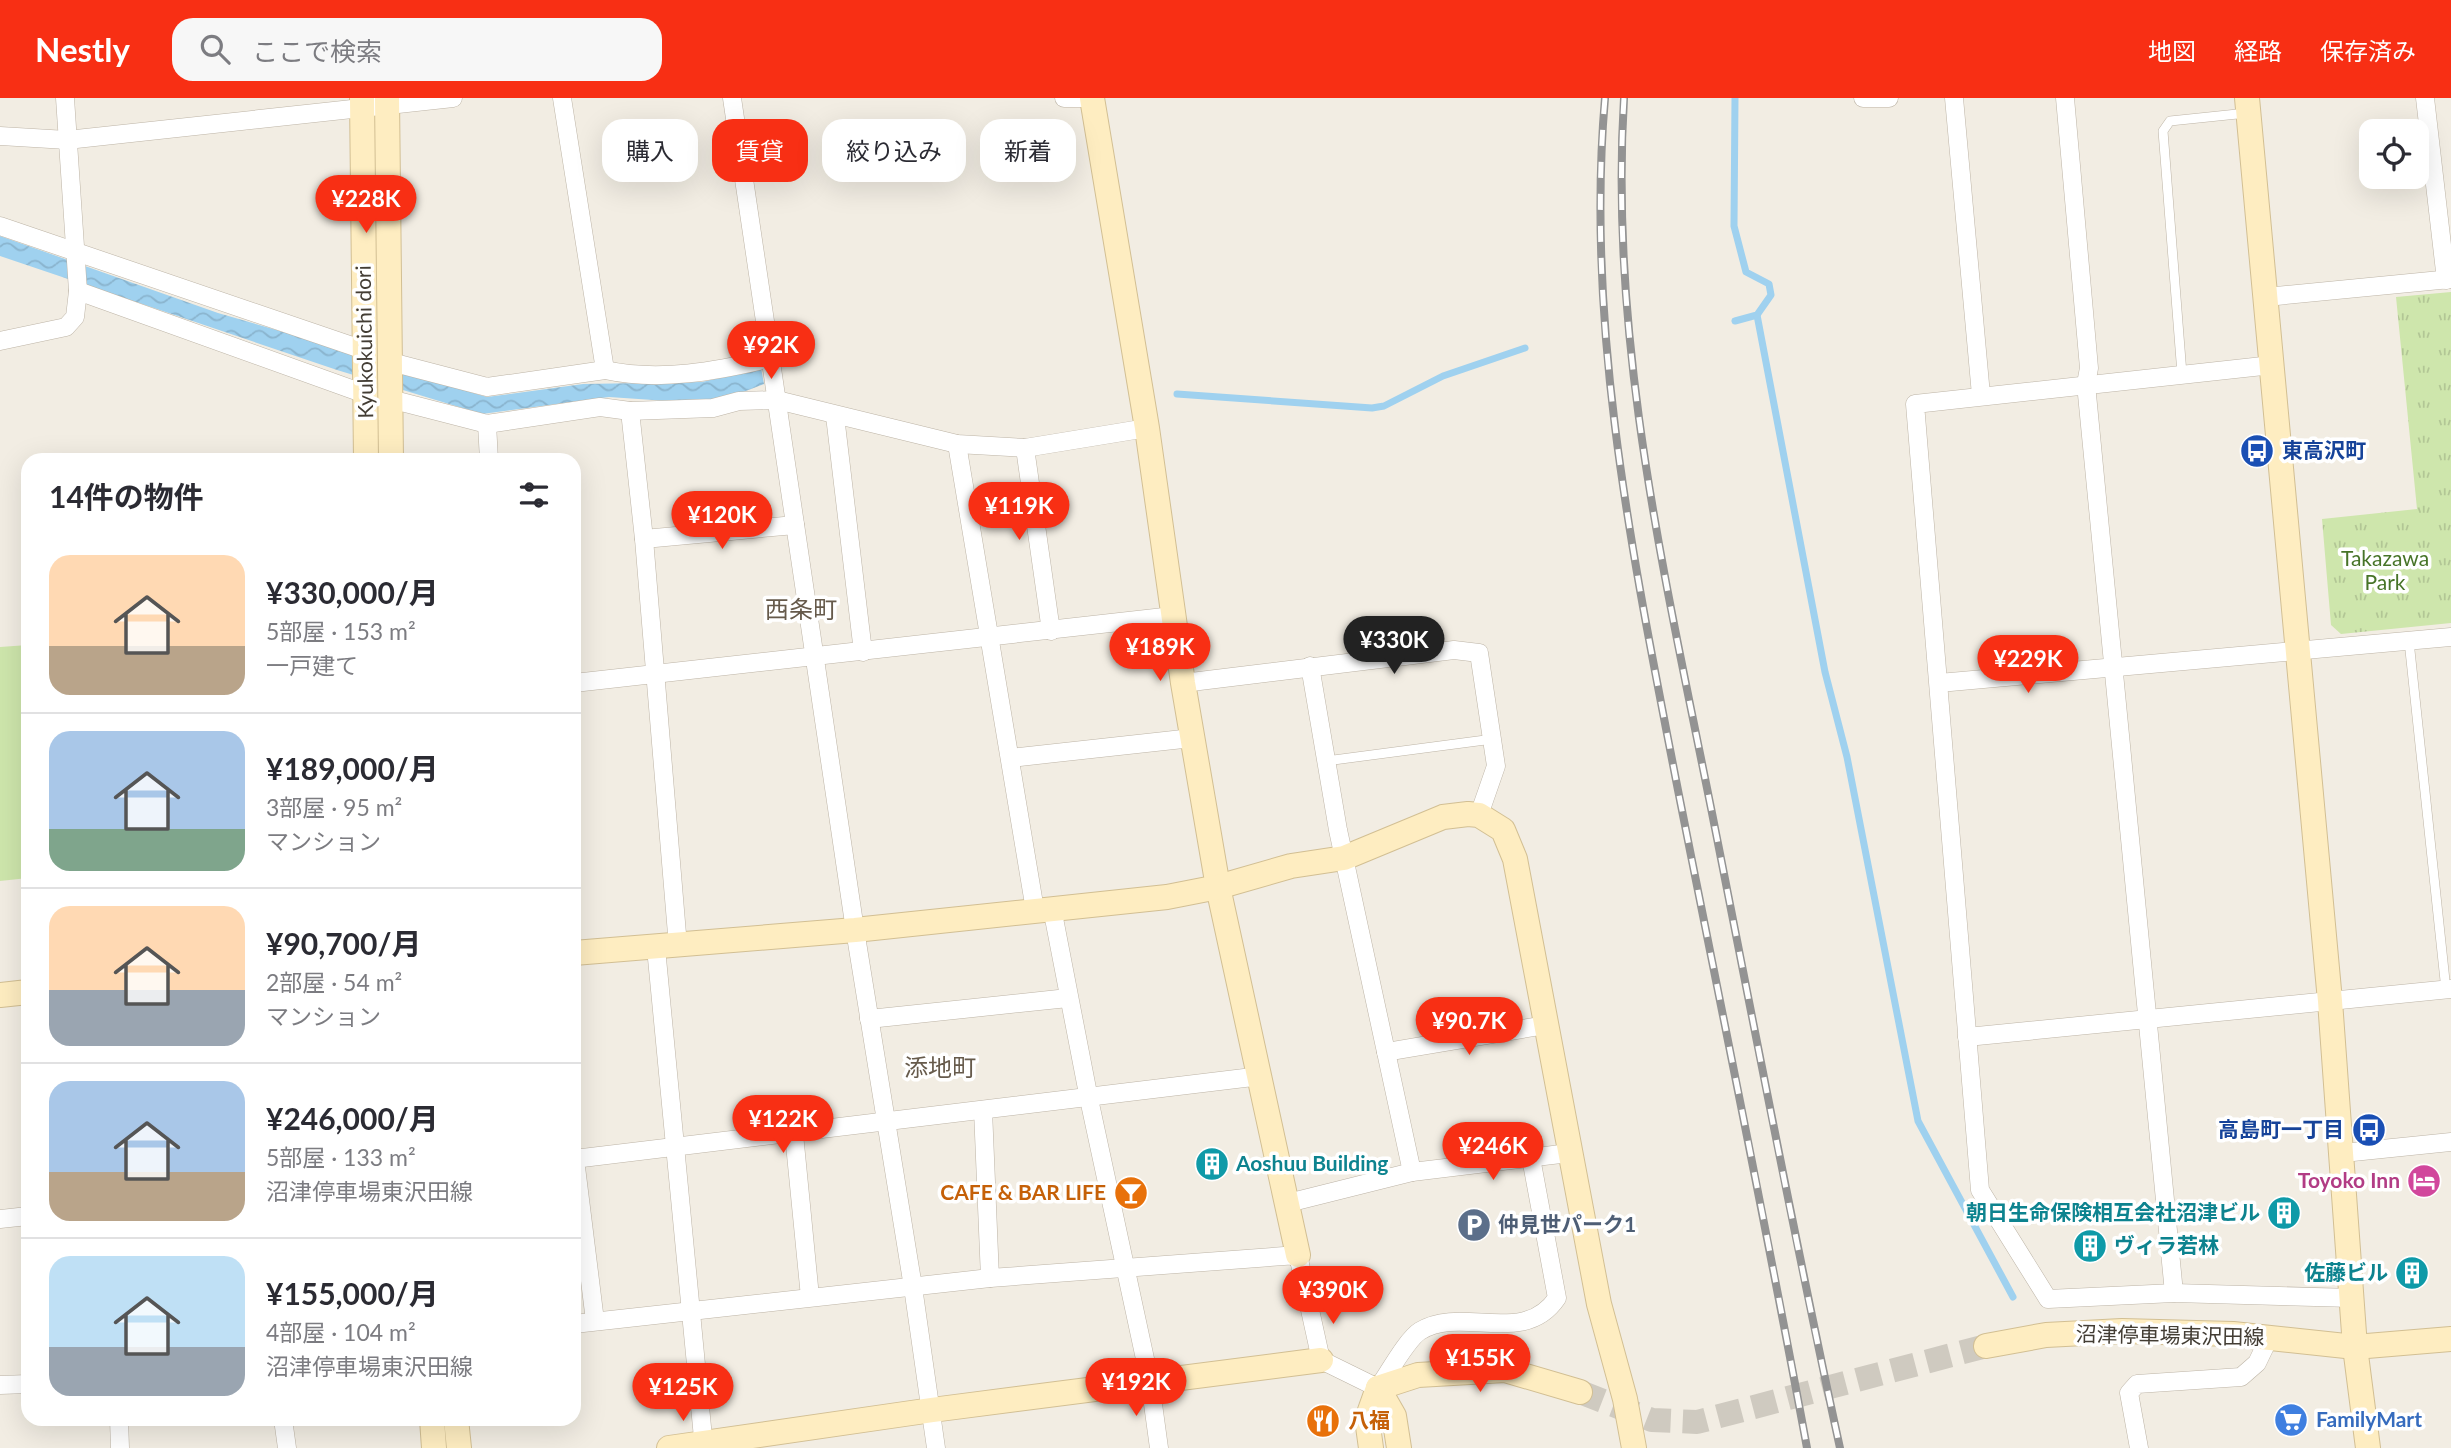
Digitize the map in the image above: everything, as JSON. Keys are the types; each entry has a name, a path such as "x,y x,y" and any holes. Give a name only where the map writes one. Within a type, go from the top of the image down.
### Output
{"street":[{"path":"0,341 66,327 75,317 78,291 65,98"},
{"path":"0,136 67,140 362,103 453,98"},
{"path":"562,98 605,370"},
{"path":"732,98 855,930 914,1287 936,1448"},
{"path":"1064,98 1085,98"},
{"path":"1092,98 1147,428 1183,683 1218,887 1321,1360"},
{"path":"1863,98 1889,98"},
{"path":"1955,98 1981,395"},
{"path":"2065,98 2089,368 2087,384 2174,1293"},
{"path":"2266,297 2449,279 2425,98"},
{"name":"Kyukokuichi dori","path":"387,102 391,453"},
{"name":"Kyukokuichi dori","path":"362,103 366,453"},
{"path":"2247,105 2273,365 2343,1153 2355,1347 2368,1448"},
{"path":"0,226 364,356"},
{"path":"78,291 365,394"},
{"path":"391,366 487,387 605,370 623,374 708,373 771,359"},
{"path":"2273,365 1915,404 1980,1190 2048,1300 2174,1293 2353,1298"},
{"path":"390,399 487,424 600,407 630,411 713,408 739,401 778,400 957,444 1025,448 1147,428"},
{"path":"630,411 655,674 674,1146 688,1312 704,1446"},
{"path":"835,416 863,652"},
{"path":"487,424 489,453"},
{"path":"957,444 1010,758 1044,909 1068,998 1150,1382 1159,1448"},
{"path":"1025,448 1051,631"},
{"path":"644,539 795,525"},
{"path":"581,682 1173,616"},
{"path":"1939,683 2451,637"},
{"path":"1183,683 1454,650 1479,653 1496,766 1479,815"},
{"path":"1310,666 1344,858 1412,1172"},
{"path":"1010,758 1192,738"},
{"path":"581,953 855,930 1167,897 1218,887 1291,866 1344,858 1443,817 1479,815 1503,830 1515,859 1599,1304 1634,1448"},
{"path":"1968,1037 2449,989"},
{"path":"0,995 21,993"},
{"path":"869,1019 1068,998"},
{"path":"1386,1052 1546,1025"},
{"path":"581,1158 1089,1099 1261,1076"},
{"path":"983,1110 990,1278"},
{"path":"794,1134 810,1297"},
{"path":"2343,1153 2451,1142"},
{"path":"1288,1203 1412,1172 1569,1153"},
{"path":"1371,1448 1367,1419 1378,1388 1418,1332 1434,1326 1511,1324 1547,1313 1557,1298 1531,1157"},
{"path":"581,1213 595,1321"},
{"path":"0,1219 21,1217"},
{"path":"581,1323 990,1278 1298,1255"},
{"name":"沼津停車場東沢田線","path":"1986,1346 2046,1335 2122,1331 2269,1338 2355,1347 2451,1339"},
{"path":"2139,1448 2129,1393 2137,1384 2241,1377 2257,1363 2269,1338"},
{"path":"669,1448 704,1446 932,1410 1321,1360 1378,1388 1394,1416 1399,1448"},
{"path":"1378,1388 1418,1375 1505,1370 1580,1392"},
{"path":"0,1385 21,1384"},
{"path":"118,1426 120,1448"},
{"path":"284,1426 287,1448"},
{"path":"433,1426 435,1448"},
{"path":"457,1426 459,1448"}],"lane":[{"path":"2182,374 2163,131 2170,121 2247,105"},
{"path":"2409,640 2449,989"},
{"path":"1326,761 1493,739"}],"green space":[{"name":"Takazawa Park","path":"2451,292 2451,623 2341,634 2331,625 2322,519 2417,509 2396,297"},
{"path":"21,646 21,879 0,881 0,647"}],"water":[{"path":"0,236 218,313 349,351 423,378 487,397 583,384 702,382 761,368 764,384 712,404 609,397 482,414 337,370 0,256"}],"waterway":[{"path":"1735,98 1734,226 1746,272 1769,284 1771,295 1757,315 1735,321"},
{"path":"1757,315 1825,672 1847,757 1918,1121 2013,1297"},
{"path":"1177,394 1372,408 1384,406 1443,376 1525,348"}],"tunnel":[{"path":"1580,1392 1652,1420 1697,1422 1986,1346"}],"railway":[{"path":"1605,98 1601,184 1602,270 1607,355 1629,527 1807,1448"},
{"path":"1624,98 1622,189 1625,279 1645,458 1676,636 1840,1448"}],"place":[{"name":"東高沢町","path":"2257,451"},
{"name":"高島町一丁目","path":"2369,1130"},
{"name":"Aoshuu Building","path":"1212,1164"},
{"name":"Toyoko Inn","path":"2424,1181"},
{"name":"CAFE & BAR LIFE","path":"1131,1193"},
{"name":"朝日生命保険相互会社沼津ビル","path":"2284,1213"},
{"name":"仲見世パーク1","path":"1474,1225"},
{"name":"ヴィラ若林","path":"2090,1246"},
{"name":"佐藤ビル","path":"2412,1273"},
{"name":"FamilyMart","path":"2291,1420"},
{"name":"八福","path":"1323,1421"}],"district":[{"name":"西条町","path":"801,610"},
{"name":"添地町","path":"940,1068"}]}
